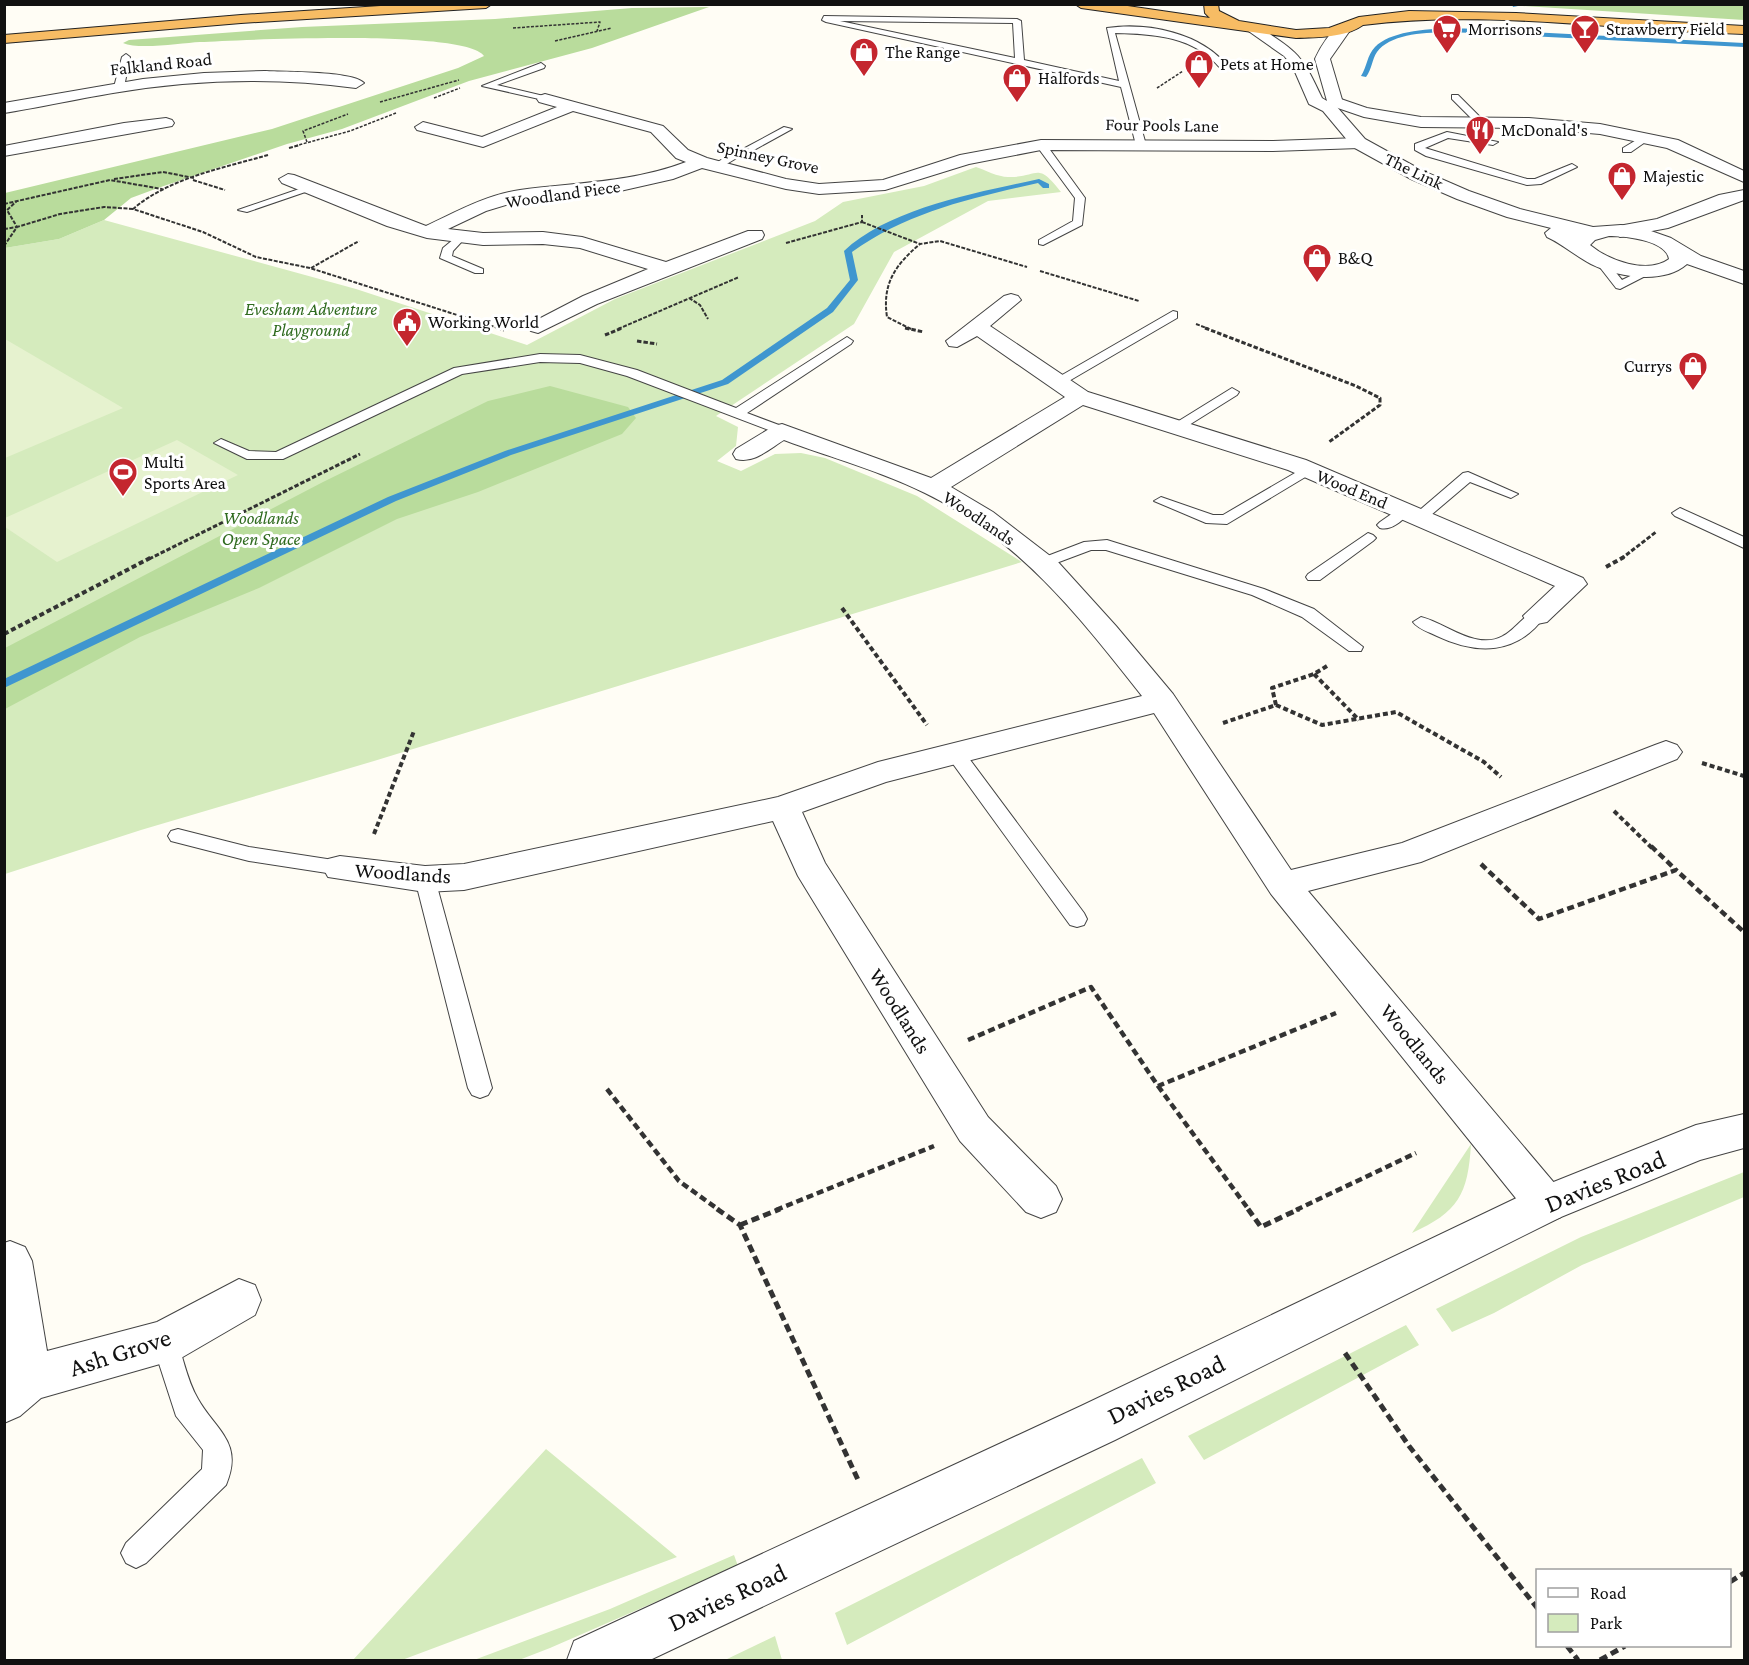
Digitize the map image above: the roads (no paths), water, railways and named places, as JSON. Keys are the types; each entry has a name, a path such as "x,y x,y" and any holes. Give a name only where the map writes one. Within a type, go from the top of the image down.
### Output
{"highway":[{"path":"4,39 241,19 486,4"},
{"path":"1081,4 1235,25 1254,30 1296,34 1344,29 1359,21 1409,15 1516,17 1744,30"},
{"path":"1211,4 1212,13 1235,25"},
{"path":"1350,4 1359,11 1361,16 1359,21"},
{"path":"1399,4 1516,17"}],"street":[{"name":"The Link","path":"1344,29 1325,51 1320,66 1332,105 1359,143 1417,175 1587,240 1620,231 1661,232 1665,264"},
{"name":"The Link","path":"1254,30 1289,52 1299,64 1315,101 1332,105"},
{"path":"323,77 343,66"},
{"name":"Falkland Road","path":"4,108 116,88 192,78 261,75 323,77 356,83"},
{"path":"116,88 120,117"},
{"name":"Spinney Grove","path":"545,99 657,129 682,154 708,164 786,184 819,189 859,188 907,179 966,159"},
{"path":"1332,105 1401,120 1446,123 1479,121 1600,129 1672,144 1744,177"},
{"path":"423,126 483,142 573,106"},
{"path":"4,151 120,117 166,123"},
{"name":"Four Pools Lane","path":"966,159 1041,145 1273,146 1359,143"},
{"name":"Woodland Piece","path":"427,232 480,207 518,196 620,186 708,164"},
{"name":"Woodland Piece","path":"288,179 394,222 427,232 460,237 543,238 582,243 667,268"},
{"path":"1661,232 1725,199 1744,195"},
{"path":"538,327 601,295 755,235"},
{"name":"The Link","path":"1587,240 1601,261 1625,268 1665,264 1744,278"},
{"path":"957,341 1011,300"},
{"name":"Wood End","path":"978,327 1080,397 1307,470 1402,518 1573,584 1537,616"},
{"path":"933,487 1080,397"},
{"path":"745,454 782,431"},
{"name":"Woodlands","path":"782,431 933,487 984,517 1043,563 1106,632 1162,701 1283,885 1546,1204"},
{"name":"Woodlands","path":"349,869 425,879 464,877 783,807 879,773 1162,701"},
{"path":"1283,885 1409,853 1666,752"},
{"name":"Woodlands","path":"783,807 810,867 975,1129 1041,1199"},
{"name":"Davies Road","path":"593,1660 1320,1315 1546,1204 1696,1143 1744,1131"},
{"name":"Ash Grove","path":"10,1261 17,1390 165,1342 239,1300"}],"lane":[{"path":"1020,63 1017,21 827,18 826,20 1020,63 1127,90"},
{"path":"1141,145 1110,30 1151,33 1191,42 1211,52 1224,67"},
{"path":"116,88 126,57"},
{"path":"541,66 487,86 545,99"},
{"path":"1455,97 1479,121"},
{"path":"750,148 787,129"},
{"path":"1493,142 1446,135 1419,146 1420,150 1430,154 1527,182 1552,186 1566,179 1561,171 1572,167"},
{"path":"1627,150 1646,138"},
{"path":"1041,145 1080,198 1078,223 1043,242"},
{"path":"708,164 735,156"},
{"path":"243,210 312,188"},
{"path":"460,237 447,250 446,258 479,271"},
{"path":"1057,382 1173,315"},
{"path":"736,414 847,341"},
{"path":"221,443 247,455 278,456 459,371 540,358 580,359 677,389 782,431"},
{"path":"1176,427 1232,392"},
{"path":"1161,501 1211,520 1227,519 1307,470"},
{"path":"1402,518 1468,476 1511,494"},
{"path":"1680,513 1744,543"},
{"path":"1314,577 1368,538"},
{"path":"1043,563 1089,545 1107,545 1278,600 1308,613 1355,647"},
{"path":"1421,622 1470,643 1490,646 1506,641 1537,616"},
{"path":"952,754 1077,919"},
{"path":"178,836 249,854 349,869"},
{"path":"425,879 480,1088"},
{"path":"136,1553 216,1475 217,1446 186,1406 165,1342"}],"waterway":[{"path":"1527,29 1527,34"},
{"path":"1364,76 1374,53 1381,45 1413,33 1452,30 1527,34"},
{"path":"1527,34 1744,45"},
{"path":"4,684 392,499 508,453 725,382 830,310 854,280 848,251 869,237 915,214 964,198 1039,181 1046,186"}],"place":[{"name":"Morrisons","path":"1447,54"},
{"name":"Strawberry Field","path":"1585,54"},
{"name":"The Range","path":"864,78"},
{"name":"Pets at Home","path":"1199,90"},
{"name":"Halfords","path":"1017,104"},
{"name":"McDonald's","path":"1480,156"},
{"name":"Majestic","path":"1622,202"},
{"name":"B&Q","path":"1317,284"},
{"name":"Working World","path":"407,348"},
{"name":"Currys","path":"1693,392"},
{"name":"Multi Sports Area","path":"123,498"}],"park label":[{"name":"Evesham Adventure Playground","path":"311,319"},
{"name":"Woodlands Open Space","path":"261,528"}]}
